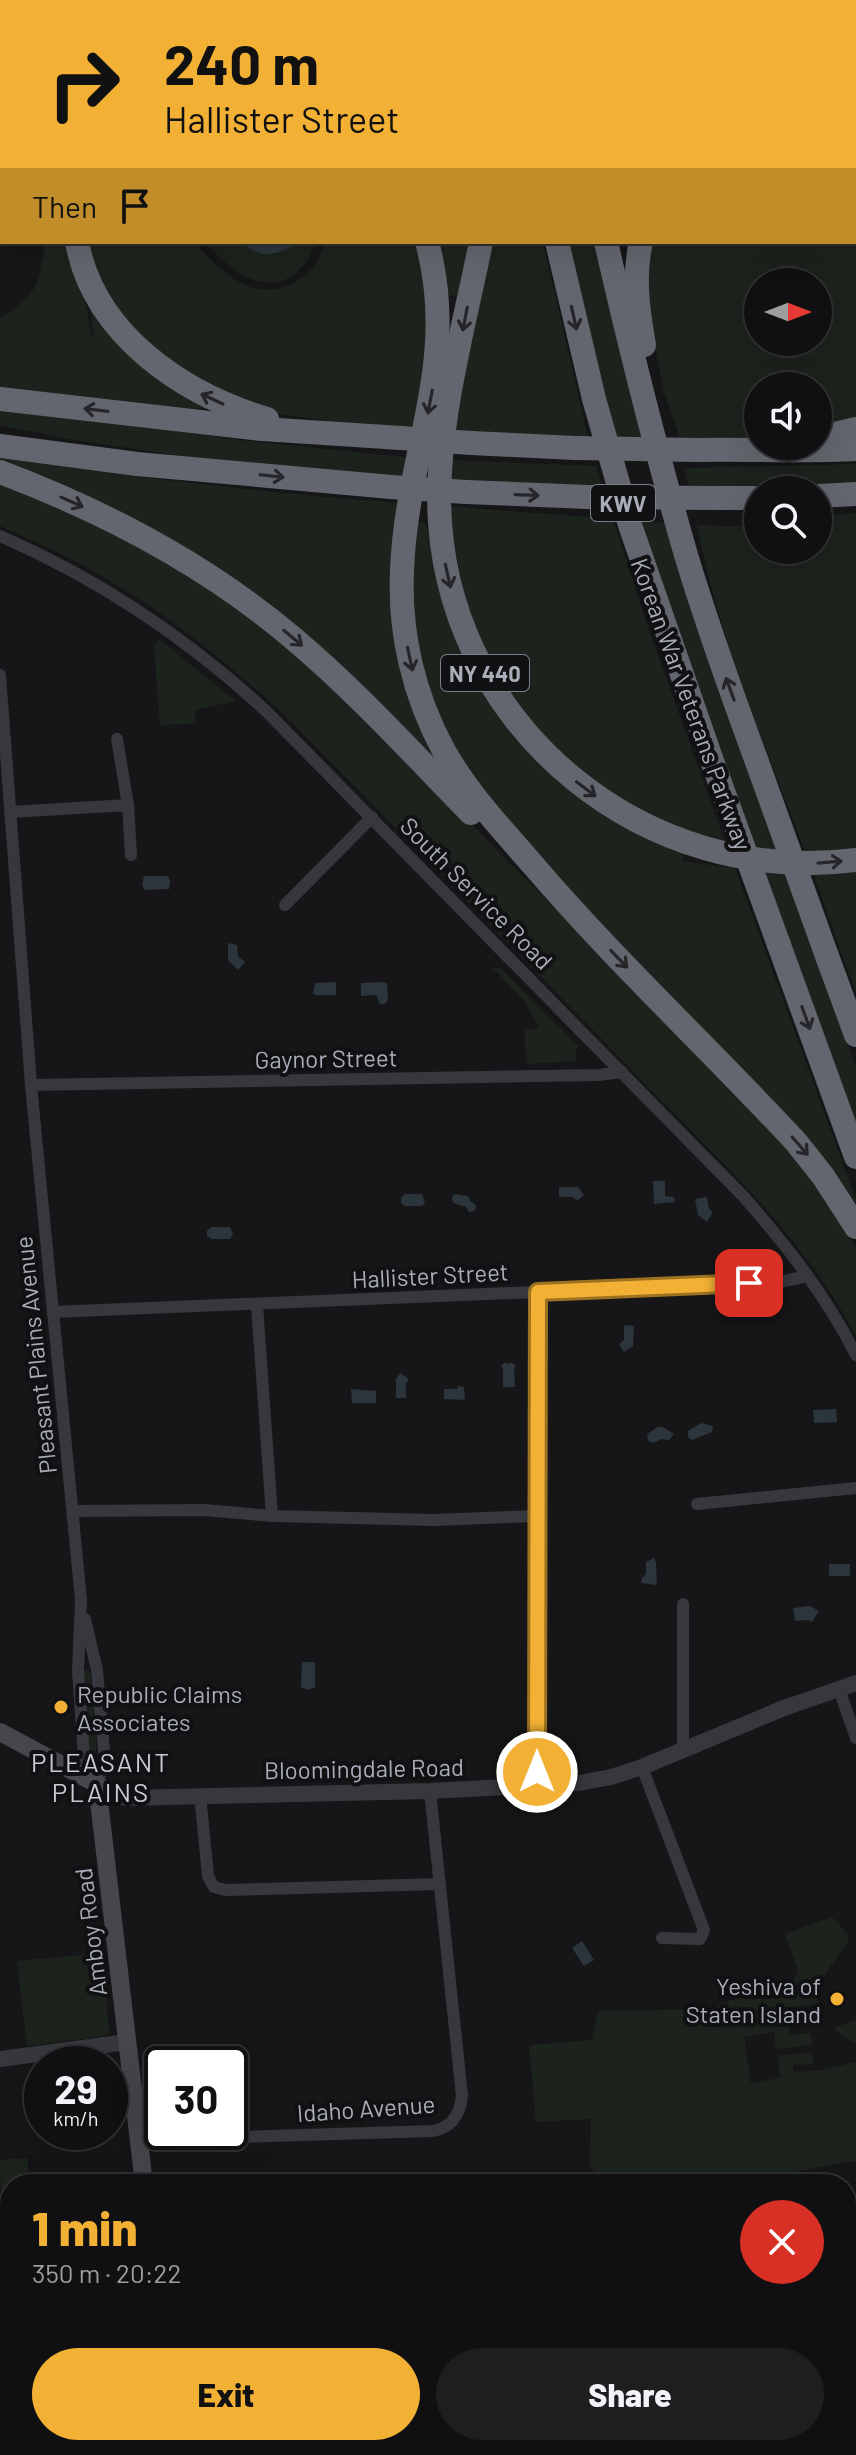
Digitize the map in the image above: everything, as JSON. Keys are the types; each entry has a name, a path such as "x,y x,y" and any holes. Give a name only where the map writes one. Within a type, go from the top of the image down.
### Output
{"highway":[{"path":"78,244 85,272 109,313 137,347 172,376 212,399 256,416 341,433"},
{"path":"427,244 437,294 439,347 403,553 401,600 410,661 429,719 460,778 490,815 566,903 796,1142 823,1176 856,1227"},
{"name":"NY 440","path":"481,244 447,411 439,504 442,544 455,604 488,678 510,713 556,764 609,806 644,825 706,849 748,859 804,864 856,860"},
{"name":"Korean War Veterans Parkway","path":"557,244 626,513 659,615 856,1157"},
{"name":"Korean War Veterans Parkway","path":"606,244 641,391 686,555 856,1035"},
{"path":"641,244 637,280 640,321 686,555"},
{"path":"0,399 262,429 471,443 575,448 744,448"},
{"path":"832,435 856,429"},
{"path":"0,430 195,467"},
{"path":"0,446 137,464 391,487 588,497 744,498"},
{"path":"832,450 856,449"},
{"path":"0,472 98,513 146,538 196,567 259,611 333,673 526,869 566,903"},
{"path":"832,495 856,494"}],"main road":[{"path":"0,1732 97,1784"},
{"name":"Amboy Road","path":"97,1784 143,2174"}],"street":[{"name":"South Service Road","path":"0,536 86,578 171,632 243,690 372,817 744,1197 808,1276 856,1355"},
{"name":"Pleasant Plains Avenue","path":"0,675 31,1085 81,1600 78,1671 84,1758 97,1784"},
{"path":"117,739 128,805 131,855"},
{"path":"10,812 128,805"},
{"path":"285,905 372,817"},
{"name":"Gaynor Street","path":"31,1085 622,1072"},
{"name":"Hallister Street","path":"53,1312 779,1282 808,1276"},
{"path":"537,1786 538,1292"},
{"path":"257,1305 272,1516"},
{"path":"697,1504 856,1488"},
{"path":"73,1511 204,1510 272,1516 433,1520 537,1516"},
{"name":"Pleasant Plains Avenue","path":"81,1600 97,1670 105,1762 97,1784"},
{"path":"683,1604 683,1748"},
{"name":"Bloomingdale Road","path":"97,1784 124,1798 430,1791 579,1783 642,1767 683,1748 856,1683"},
{"path":"839,1689 856,1738"},
{"path":"642,1767 704,1930 700,1939 662,1938"},
{"name":"Idaho Avenue","path":"138,2140 433,2131 448,2125 458,2114 462,2096 430,1791"},
{"path":"200,1795 208,1876 214,1887 226,1890 439,1884"},
{"path":"0,2059 127,2042"}],"shaded area":[{"path":"46,244 70,244 91,335 92,319 85,291 211,408 181,410 0,391 0,318 30,294"},
{"path":"88,244 196,244 229,275 242,283 270,290 285,287 310,271 323,244 419,244 431,300 419,429 335,422 280,414 247,404 178,371 129,324 100,282"},
{"path":"206,244 242,244 275,255 293,244 315,244 305,264 278,282 255,280 227,264"},
{"path":"243,244 293,244 268,254"},
{"path":"433,244 472,244 457,296 444,295"},
{"path":"488,244 543,244 588,437 453,431"},
{"path":"566,244 596,244 643,438 617,438"},
{"path":"651,244 856,244 856,420 832,428 832,372 744,372 744,438 680,438 664,391 649,321 645,281"},
{"path":"0,406 239,440 414,458 410,477 221,462 3,426 0,425"},
{"path":"0,458 202,484 404,503 396,601 458,785 276,615 0,466"},
{"path":"447,460 596,466 602,486 447,480"},
{"path":"856,464 856,483 832,484 832,476 744,476 744,486 689,487 684,468"},
{"path":"0,481 80,514 216,591 300,656 396,748 807,1169 856,1248 856,1337 807,1259 748,1189 287,717 221,660 150,606 76,561 0,526"},
{"path":"446,506 613,519 650,633 727,847 610,798 526,722 471,626"},
{"path":"856,513 856,853 807,856 731,651 706,568 697,525 744,527 744,564 832,564 832,516"},
{"path":"635,520 667,523 778,855 756,853"},
{"path":"421,521 426,524 450,616 582,798 627,827 685,852 682,861 735,868 856,1200 856,1219 485,801 441,732 409,618 416,527"},
{"path":"159,639 236,701 195,710 196,724 160,725 154,646"},
{"path":"856,869 856,994 813,872"},
{"path":"762,870 784,871 856,1067 856,1130"},
{"path":"144,876 168,876 169,889 145,890 142,885"},
{"path":"228,943 237,945 238,956 245,962 238,970 228,960"},
{"path":"493,968 501,968 579,1047 575,1050 577,1061 528,1064 525,1030 539,1028 525,1002"},
{"path":"336,982 336,995 313,993 315,983"},
{"path":"361,983 387,984 388,1000 385,1004 380,1004 376,995 361,996"},
{"path":"653,1181 665,1181 665,1196 674,1197 675,1202 654,1204"},
{"path":"559,1187 578,1187 584,1195 577,1201 573,1197 559,1197"},
{"path":"405,1194 422,1194 425,1203 422,1206 405,1206 401,1198"},
{"path":"455,1194 468,1196 476,1205 475,1211 469,1212 466,1207 453,1203"},
{"path":"707,1197 709,1209 713,1212 707,1222 698,1215 695,1199"},
{"path":"212,1227 230,1227 233,1234 230,1239 212,1239 207,1236 207,1231"},
{"path":"624,1325 634,1326 633,1346 624,1352 619,1344 624,1340"},
{"path":"505,1362 516,1366 515,1387 503,1387 501,1366"},
{"path":"400,1373 409,1379 406,1398 396,1398 396,1379"},
{"path":"458,1386 464,1387 465,1400 444,1399 444,1389 457,1389"},
{"path":"351,1389 376,1391 376,1403 352,1403"},
{"path":"836,1409 837,1422 814,1423 813,1410"},
{"path":"701,1423 713,1426 712,1432 692,1440 688,1437 688,1431"},
{"path":"658,1427 674,1434 669,1440 648,1441 647,1434"},
{"path":"654,1558 657,1585 641,1583 646,1574 646,1562"},
{"path":"829,1564 850,1564 850,1576 829,1576"},
{"path":"810,1606 819,1611 812,1622 795,1621 793,1608"},
{"path":"302,1662 315,1662 315,1688 310,1690 301,1688"},
{"path":"88,1669 96,1727 96,1758 93,1761 90,1760 83,1671"},
{"path":"832,1917 849,1939 824,1976 818,2004 785,2008 785,2026 789,2027 789,2035 811,2033 812,2045 776,2049 774,2032 744,2037 751,2083 780,2078 778,2056 812,2052 813,2064 793,2065 794,2072 817,2071 856,2062 856,2161 781,2174 598,2174 589,2168 591,2119 536,2122 529,2045 592,2040 598,2011 711,2009 734,1999 786,1993 798,1971 785,1934"},
{"path":"582,1941 594,1960 584,1966 572,1948"},
{"path":"102,1953 109,2033 27,2046 17,1961"},
{"path":"856,2020 856,2043 834,2028"},
{"path":"27,2158 29,2174 0,2174 0,2160"}],"place":[{"name":"Republic Claims Associates","path":"61,1707"},
{"name":"Yeshiva of Staten Island","path":"837,1999"}],"district":[{"name":"PLEASANT PLAINS","path":"101,1776"}],"route":[{"path":"537,1772 538,1292 749,1283"}]}
